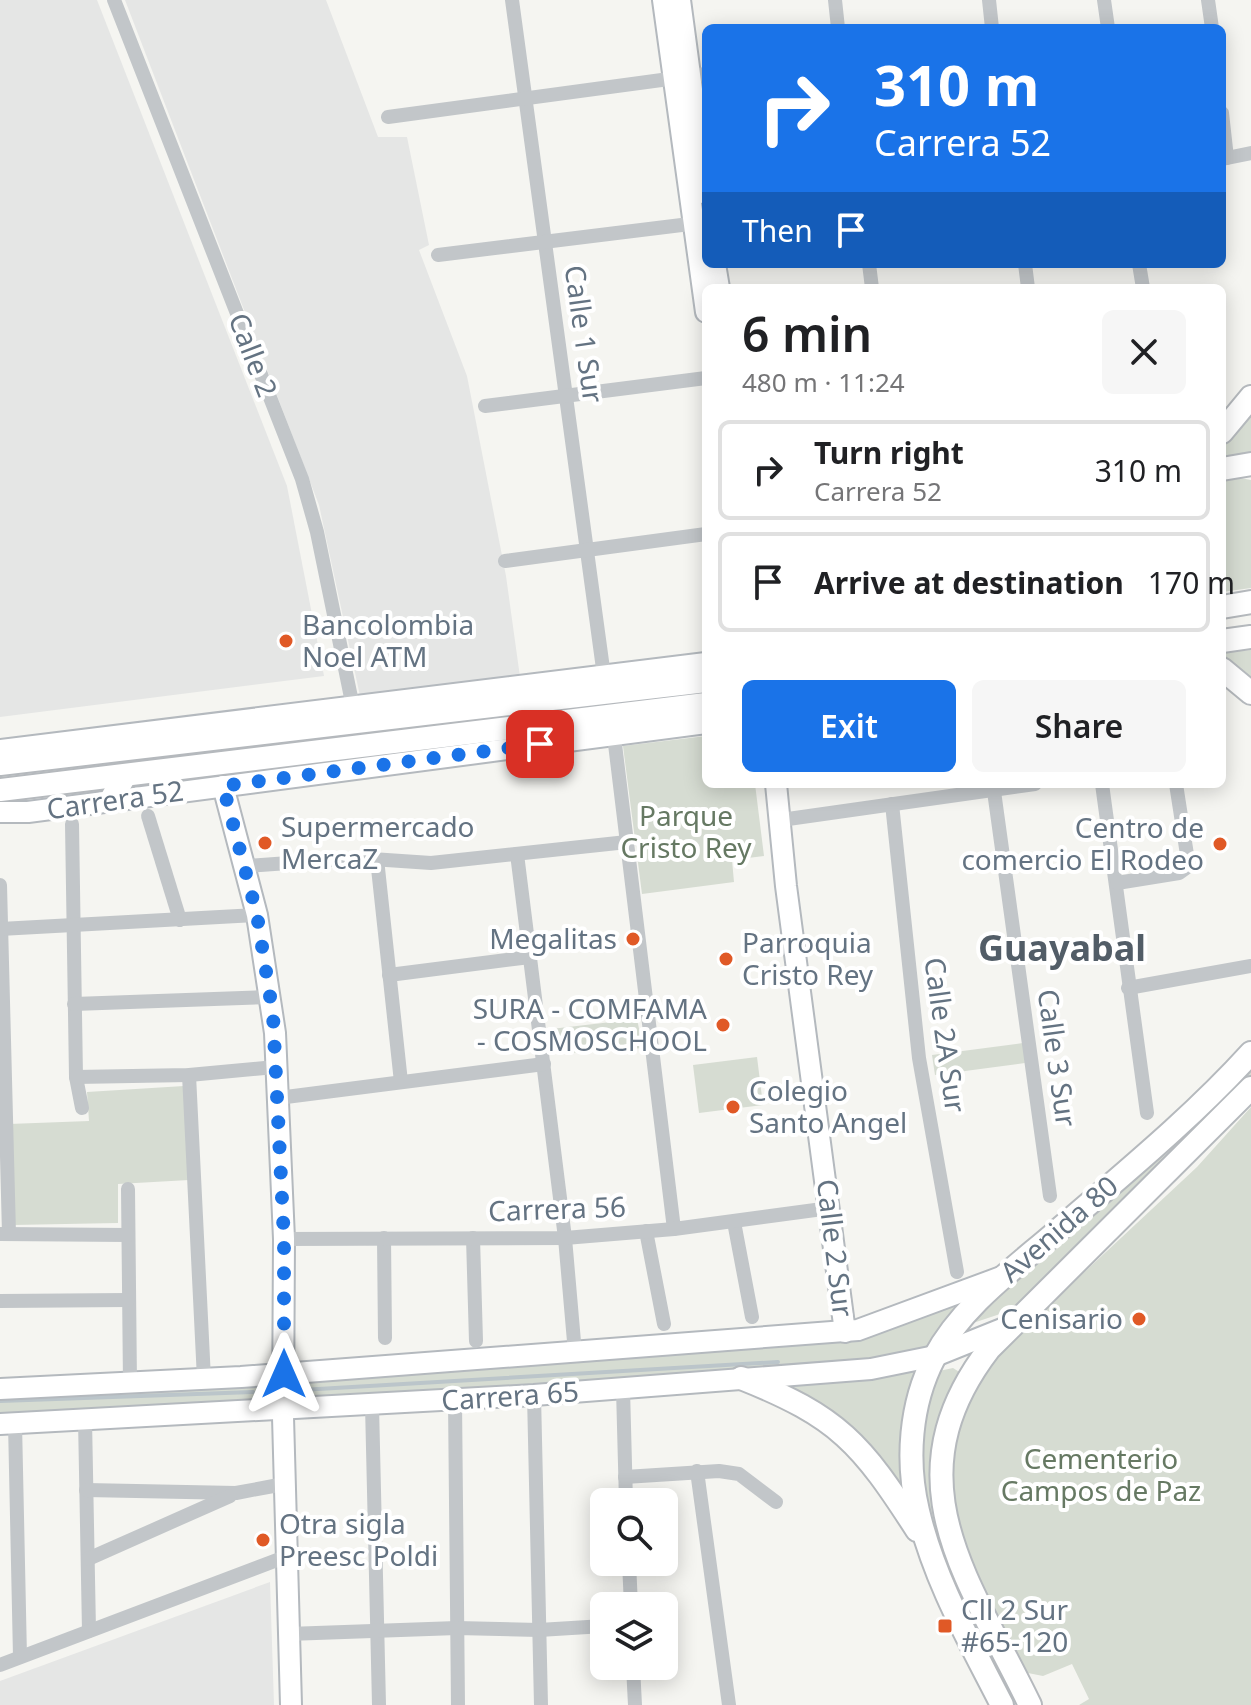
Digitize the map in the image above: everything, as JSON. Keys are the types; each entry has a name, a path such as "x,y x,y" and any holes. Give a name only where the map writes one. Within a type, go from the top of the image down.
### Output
{"main road":[{"path":"663,0 690,77 702,253"},
{"path":"680,0 702,165"},
{"path":"1226,427 1251,397"},
{"path":"1226,468 1251,464"},
{"path":"1226,640 1251,637"},
{"name":"Carrera 52","path":"497,697 604,676 702,664"},
{"path":"1226,672 1251,693"},
{"name":"Carrera 52","path":"0,764 132,742 497,697 702,681"},
{"name":"Carrera 52","path":"0,812 223,786 702,705"},
{"name":"Carrera 52","path":"0,790 441,748 614,736 702,724"},
{"name":"Carrera 52","path":"0,750 132,742"},
{"path":"110,801 125,776"},
{"path":"223,786 246,866 271,997 284,1239 285,1557 291,1705"},
{"name":"Calle 2 Sur","path":"777,788 786,886 845,1332"},
{"name":"Avenida 80","path":"1002,1705 946,1594 917,1509 911,1462 914,1420 931,1364 974,1305 1152,1149 1251,1053"},
{"name":"Avenida 80","path":"1030,1705 963,1572 943,1509 939,1482 945,1433 971,1376 1012,1325 1251,1088"},
{"name":"Carrera 65","path":"0,1389 284,1374 845,1332 887,1323 1004,1276"},
{"name":"Carrera 65","path":"8,1424 534,1395 931,1364 1012,1325"},
{"path":"931,1364 951,1361 964,1365 971,1376"},
{"path":"741,1378 794,1399 839,1428 870,1461 928,1547"}],"street":[{"name":"Calle 2","path":"114,0 302,479 317,532 354,714"},
{"name":"Calle 1 Sur","path":"512,0 604,676"},
{"path":"835,0 838,24"},
{"path":"989,0 992,24"},
{"path":"1104,0 1107,24"},
{"path":"1208,0 1211,24"},
{"path":"388,117 690,77"},
{"path":"1226,158 1251,153"},
{"path":"438,255 700,223"},
{"path":"485,406 702,379"},
{"path":"505,561 702,535"},
{"path":"614,736 674,1229"},
{"path":"781,820 987,788"},
{"name":"Calle 3 Sur","path":"993,788 1050,1196"},
{"path":"1103,788 1147,1113"},
{"path":"1117,883 1179,873 1188,861 1177,788"},
{"name":"Calle 2A Sur","path":"892,804 919,1058 957,1272"},
{"path":"148,816 180,920"},
{"path":"72,824 76,1077 82,1108"},
{"path":"246,866 377,859 409,864 627,842"},
{"path":"517,854 565,1238 575,1353"},
{"path":"377,859 401,1082"},
{"path":"0,885 4,1234 128,1235"},
{"path":"2,929 257,915"},
{"path":"389,975 530,957"},
{"path":"1128,988 1251,966"},
{"path":"74,1004 271,997"},
{"path":"278,1098 544,1064"},
{"path":"76,1077 189,1075 275,1067"},
{"path":"189,1075 204,1379"},
{"path":"128,1189 130,1383"},
{"name":"Carrera 56","path":"284,1239 565,1238 674,1229 830,1208"},
{"path":"734,1222 752,1317"},
{"path":"646,1231 664,1324"},
{"path":"384,1238 385,1338"},
{"path":"473,1238 476,1341"},
{"path":"0,1301 128,1300"},
{"path":"623,1389 625,1488"},
{"path":"534,1395 541,1705"},
{"path":"455,1400 458,1705"},
{"path":"372,1405 379,1705"},
{"path":"85,1419 89,1631"},
{"path":"8,1424 20,1657"},
{"path":"625,1477 697,1471 739,1474 776,1502"},
{"path":"697,1471 729,1705"},
{"path":"86,1490 236,1493 284,1484"},
{"path":"88,1559 236,1493"},
{"path":"0,1665 285,1557"},
{"path":"288,1634 590,1627"},
{"path":"634,1680 635,1705"}],"shaded area":[{"path":"0,0 97,0 287,486 324,676 0,717"},
{"path":"125,0 326,0 378,137 407,137 429,245 419,250 467,376 506,576 520,677 360,696 319,505"},
{"path":"270,1582 274,1705 0,1705 0,1681"}],"green space":[{"path":"1251,410 1251,457 1226,462 1226,438"},
{"path":"1240,478 1251,480 1251,588 1226,591 1226,481"},
{"path":"1251,650 1251,682 1226,661 1226,652"},
{"name":"Parque Cristo Rey","path":"702,736 702,788 756,788 764,856 732,860 734,882 642,894 623,746"},
{"path":"637,1019 643,1048 554,1054 551,1029"},
{"path":"1023,1043 1025,1063 935,1075 932,1055"},
{"path":"757,1057 763,1105 699,1113 693,1065"},
{"path":"1251,1060 1251,1079 1018,1308 970,1324"},
{"path":"184,1086 189,1180 118,1184 118,1223 13,1225 9,1124 89,1121 87,1092"},
{"name":"Cementerio Campos de Paz","path":"1251,1107 1251,1705 1079,1705 1089,1699 1072,1664 1043,1676 1023,1672 963,1556 948,1483 952,1441 972,1387 1002,1349 1197,1167"},
{"path":"967,1295 934,1345 877,1362 301,1402 300,1378 857,1340 917,1319"},
{"path":"953,1368 964,1375 934,1454 1017,1693 1004,1699 947,1579 925,1502 922,1462 926,1418 939,1371"},
{"path":"919,1371 901,1427 902,1485 866,1442 836,1414 771,1383"},
{"path":"266,1380 267,1404 0,1419 0,1394"}],"waterway":[{"path":"301,1390 778,1362"},
{"path":"0,1401 253,1392"}],"place":[{"name":"Bancolombia Noel ATM","path":"286,641"},
{"name":"Supermercado MercaZ","path":"265,843"},
{"name":"Centro de comercio El Rodeo","path":"1220,844"},
{"name":"Megalitas","path":"633,939"},
{"name":"Parroquia Cristo Rey","path":"726,959"},
{"name":"SURA - COMFAMA - COSMOSCHOOL","path":"723,1025"},
{"name":"Colegio Santo Angel","path":"733,1107"},
{"name":"Cenisario","path":"1139,1319"},
{"name":"Otra sigla Preesc Poldi","path":"263,1540"},
{"name":"Cll 2 Sur #65-120","path":"945,1626"}],"district":[{"name":"Guayabal","path":"1062,948"}],"route":[{"path":"284,1374 284,1239 275,1033 257,915 223,786 540,744"}]}
